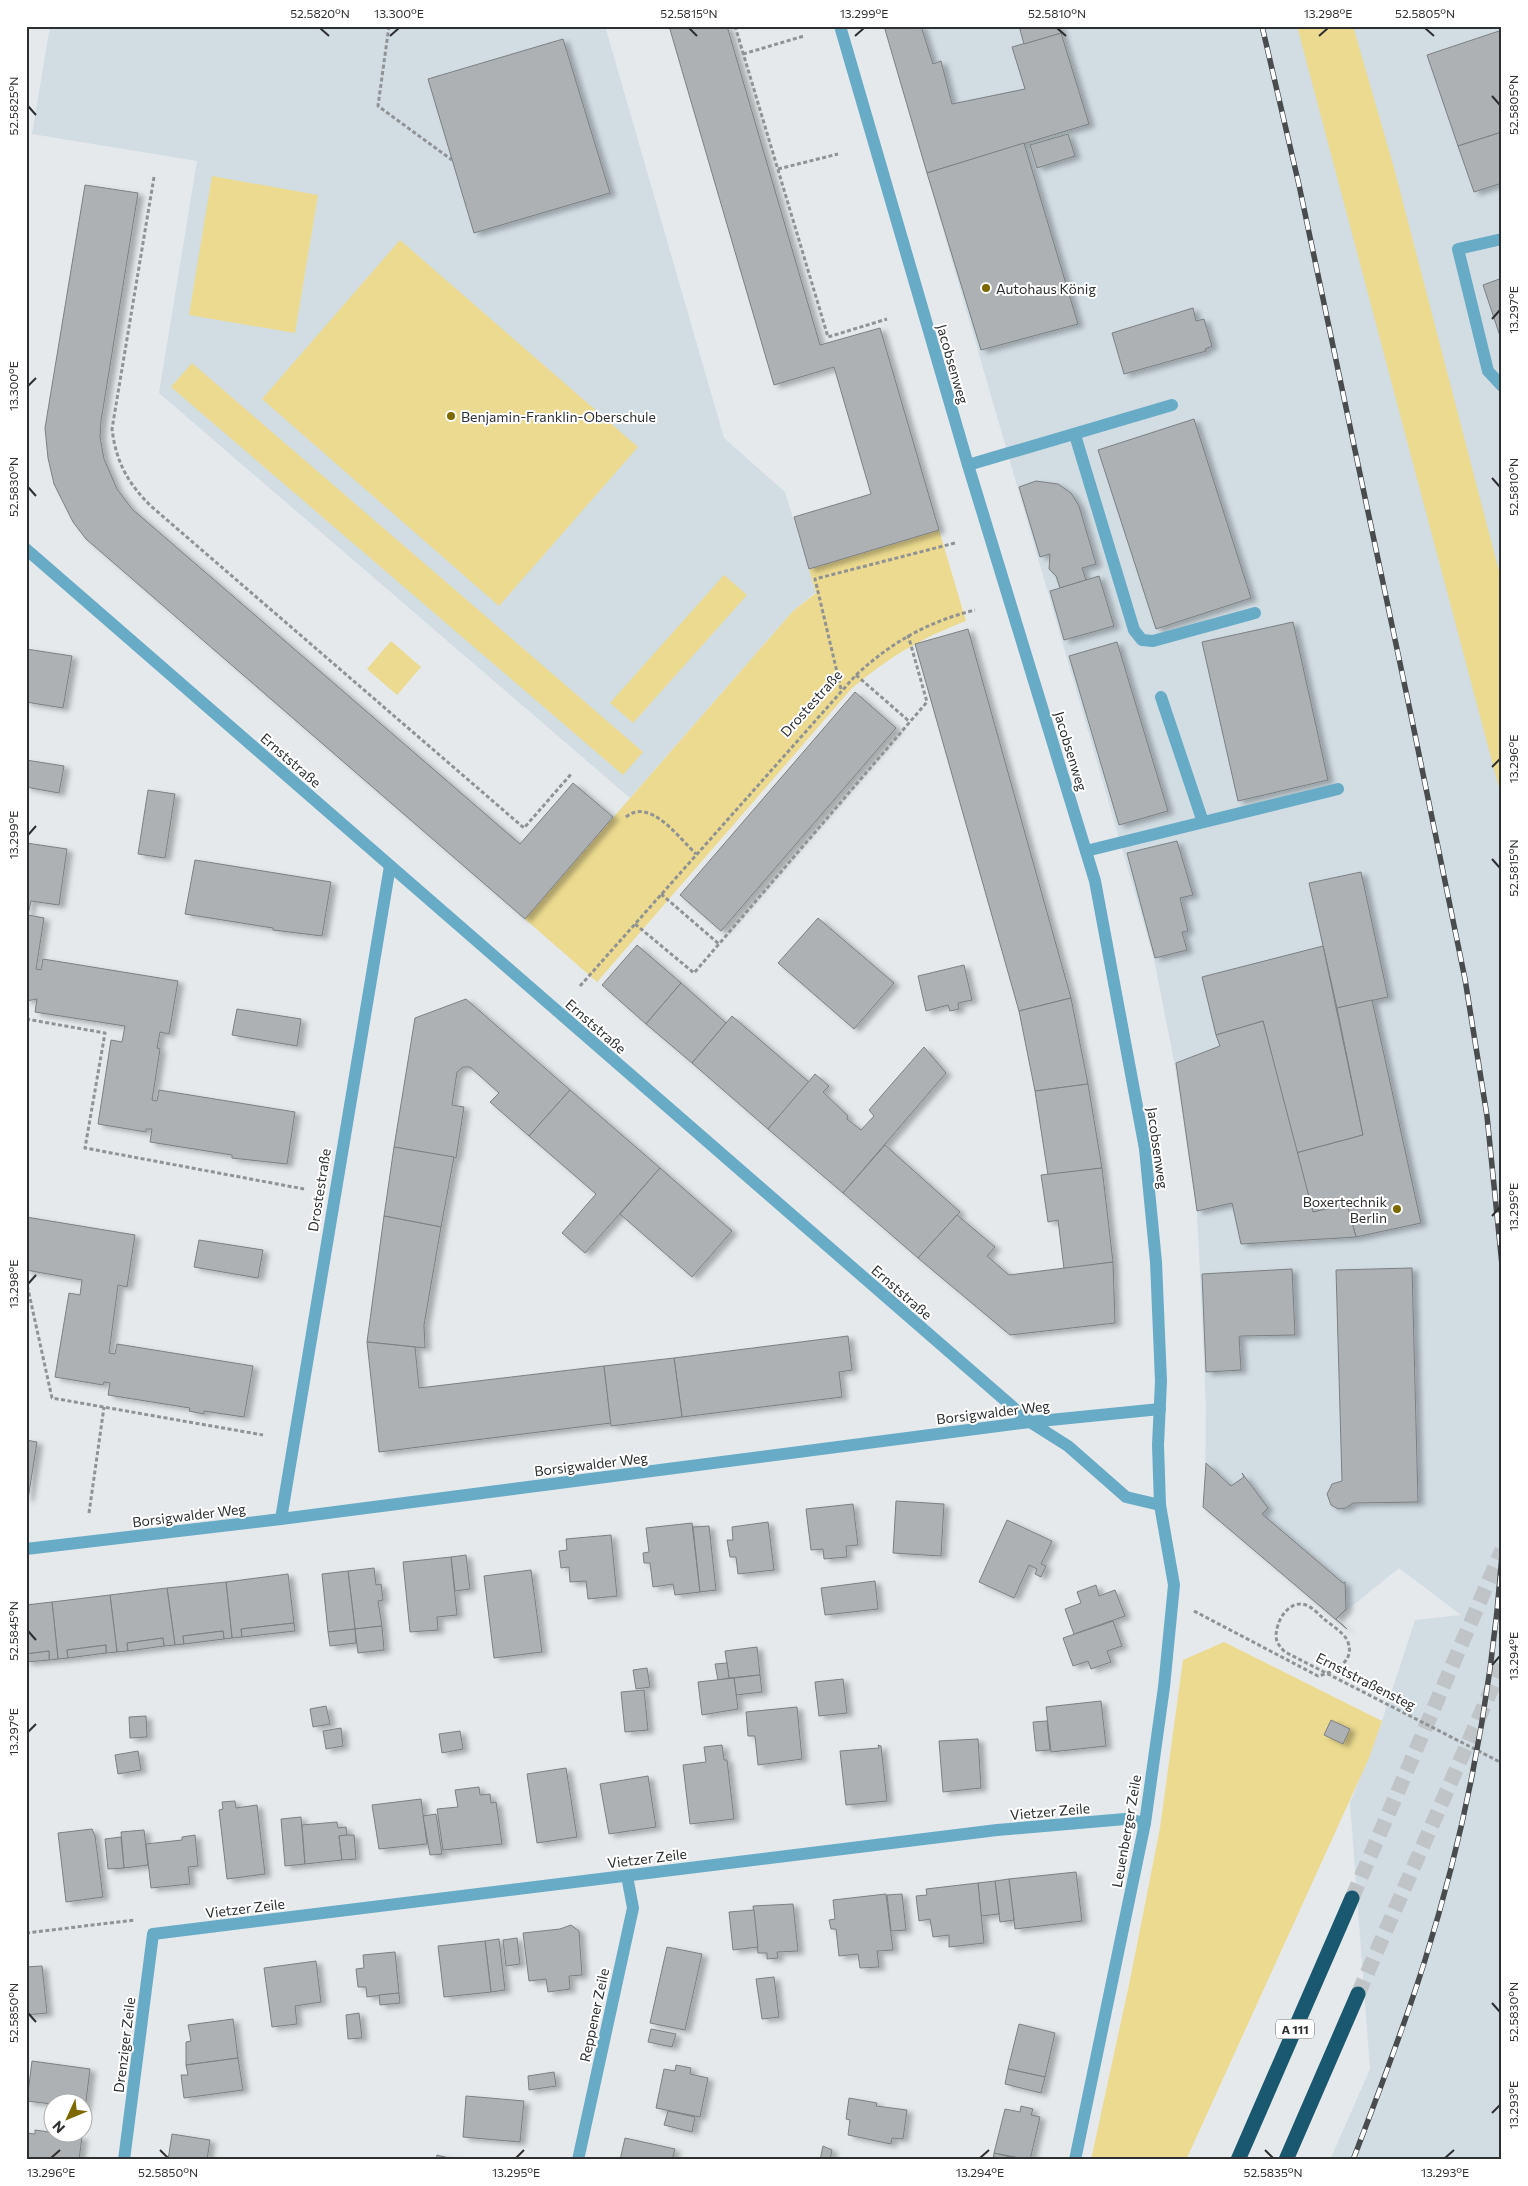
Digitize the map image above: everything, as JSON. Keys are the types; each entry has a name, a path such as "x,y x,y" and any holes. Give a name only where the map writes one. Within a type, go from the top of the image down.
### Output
{"highway":[{"name":"A 111","path":"1238,2160 1352,1898"},
{"path":"1286,2160 1358,1994"}],"street":[{"name":"Jacobsenweg","path":"840,26 968,465 1095,881 1145,1148 1156,1262 1160,1409 1158,1445 1160,1505"},
{"path":"1502,239 1458,250 1488,371 1502,386"},
{"path":"968,465 1075,435 1172,404"},
{"path":"1075,435 1134,630 1142,640 1153,641 1256,613"},
{"name":"Ernststraße","path":"26,549 1030,1422 1068,1446 1126,1497 1160,1505"},
{"path":"1161,698 1203,822"},
{"path":"1086,851 1338,789"},
{"name":"Drostestraße","path":"281,1519 390,866"},
{"name":"Borsigwalder Weg","path":"26,1549 281,1519 1030,1422 1160,1409"},
{"name":"Leuenberger Zeile","path":"1075,2160 1145,1823 1164,1687 1174,1585 1160,1505"},
{"name":"Vietzer Zeile","path":"153,1934 997,1830 1125,1819 1145,1823"},
{"name":"Reppener Zeile","path":"578,2160 633,1908 627,1876"},
{"name":"Drenziger Zeile","path":"124,2160 153,1934"}],"path":[{"path":"390,26 378,106 452,160"},
{"path":"735,26 828,337 887,320"},
{"path":"743,54 804,36"},
{"path":"778,168 838,154"},
{"path":"154,177 112,429 119,464 132,485 152,506 524,828 572,773"},
{"path":"842,689 815,579 955,543"},
{"name":"Drostestraße","path":"580,986 856,675 886,648 908,635 975,610"},
{"path":"635,923 694,973 927,702 908,635"},
{"path":"856,675 910,722"},
{"path":"626,817 632,811 642,810 654,814 696,854"},
{"path":"661,894 719,944"},
{"path":"26,1019 105,1033 85,1148 304,1189"},
{"path":"26,1280 52,1398 263,1435"},
{"path":"89,1513 104,1407"},
{"name":"Ernststraßensteg","path":"1194,1611 1318,1676 1334,1672 1344,1664 1348,1657 1348,1648 1343,1636 1310,1607 1302,1604 1293,1606 1280,1618 1275,1636 1277,1644 1285,1652 1502,1763"},
{"path":"26,1933 137,1920"}],"shaded area":[{"name":"Benjamin-Franklin-Oberschule","path":"50,26 605,26 724,438 785,492 816,592 793,611 630,798 159,393 197,161 32,134"},
{"path":"884,26 1502,26 1502,2160 1330,2160 1370,2069 1350,1803 1382,1721 1415,1620 1461,1615 1399,1568 1335,1620 1205,1502 1206,1406 1197,1211 1174,1061 1154,959"},
{"path":"1297,26 1353,26 1394,168 1502,583 1502,799"},
{"path":"212,176 318,195 295,333 189,315"},
{"path":"400,240 638,447 499,606 262,399"},
{"path":"192,363 643,752 623,775 171,387"},
{"path":"939,530 966,621 906,649 852,688 597,982 525,919 793,611 816,593 809,569"},
{"path":"724,575 747,595 633,723 610,703"},
{"path":"391,641 421,667 397,695 367,669"},
{"path":"1224,1642 1382,1721 1369,1758 1186,2160 1091,2160 1130,1980 1160,1828 1183,1660"}],"building":[{"path":"669,26 727,26 820,345 880,328 939,530 809,569 794,517 871,494 834,367 774,385"},
{"path":"884,26 921,26 933,64 941,61 952,104 1025,89 1012,47 1061,33 1089,124 927,173"},
{"path":"1019,26 1059,26 1061,33 1024,44"},
{"path":"1502,30 1502,132 1458,146 1427,55"},
{"path":"563,39 610,193 474,233 428,79"},
{"path":"1502,132 1502,183 1474,192 1458,146"},
{"path":"1068,134 1075,156 1037,168 1030,145"},
{"path":"1024,143 1078,324 981,350 927,173"},
{"path":"85,185 138,193 101,421 100,437 104,459 117,489 132,509 520,844 573,783 613,817 525,919 86,539 73,522 54,484 48,458 45,428"},
{"path":"1502,278 1502,342 1483,285"},
{"path":"1193,308 1196,321 1204,319 1212,346 1205,349 1206,351 1124,374 1112,333"},
{"path":"1194,419 1251,598 1156,629 1098,450"},
{"path":"1036,481 1058,484 1071,493 1079,506 1096,564 1082,568 1086,580 1060,588 1056,576 1049,569 1050,554 1040,557 1019,487"},
{"path":"1099,576 1114,626 1064,640 1050,591"},
{"path":"1293,622 1328,780 1238,801 1202,642"},
{"path":"968,629 1071,998 1019,1011 915,644"},
{"path":"1117,642 1168,811 1119,825 1069,656"},
{"path":"26,649 72,656 63,708 26,702"},
{"path":"855,692 896,728 721,931 680,895"},
{"path":"26,760 64,766 59,793 26,787"},
{"path":"148,790 175,794 165,858 138,854"},
{"path":"1177,841 1193,895 1180,898 1188,931 1182,932 1187,950 1155,958 1127,853"},
{"path":"26,843 67,849 59,905 31,901 28,915 44,918 36,969 41,970 43,959 178,981 169,1034 160,1032 157,1048 160,1049 152,1100 157,1101 159,1090 295,1112 287,1164 232,1158 232,1155 150,1142 152,1129 146,1129 146,1132 98,1124 111,1040 122,1042 125,1026 35,1012 37,999 26,1001"},
{"path":"195,860 331,882 322,936 273,930 273,928 185,914"},
{"path":"1361,872 1388,997 1337,1008 1309,883"},
{"path":"818,918 894,983 854,1029 778,963"},
{"path":"637,945 681,983 646,1024 602,985"},
{"path":"1323,946 1363,1135 1296,1153 1263,1021 1216,1035 1202,977"},
{"path":"964,965 972,1000 958,1003 959,1009 950,1011 948,1005 926,1011 918,976"},
{"path":"681,983 726,1023 692,1063 646,1024"},
{"path":"1071,998 1088,1084 1035,1091 1019,1011"},
{"path":"466,999 570,1090 529,1136 490,1102 499,1093 470,1067 463,1067 457,1072 452,1105 464,1107 456,1158 394,1147 415,1018"},
{"path":"1372,1000 1421,1223 1356,1237 1347,1204 1313,1212 1296,1153 1363,1135 1337,1008"},
{"path":"237,1009 301,1019 297,1046 232,1035"},
{"path":"732,1016 809,1082 768,1129 692,1063"},
{"path":"1263,1021 1313,1212 1347,1204 1356,1237 1241,1244 1232,1203 1197,1211 1176,1063 1220,1046 1216,1035"},
{"path":"924,1047 946,1073 843,1193 768,1129 815,1074 829,1086 823,1092 848,1116 847,1119 861,1130 874,1116 869,1110"},
{"path":"1088,1084 1102,1168 1048,1175 1035,1091"},
{"path":"570,1090 660,1168 585,1253 562,1233 596,1194 529,1136"},
{"path":"885,1145 960,1212 918,1258 843,1193"},
{"path":"394,1147 454,1157 441,1227 384,1216"},
{"path":"660,1168 732,1231 692,1277 620,1214"},
{"path":"1102,1168 1113,1262 1064,1269 1058,1220 1048,1222 1041,1175"},
{"path":"957,1215 995,1247 987,1256 1009,1275 1113,1262 1115,1323 1010,1335 918,1258"},
{"path":"384,1216 441,1227 424,1325 425,1348 367,1342"},
{"path":"26,1217 135,1235 127,1287 118,1285 109,1353 115,1354 117,1344 253,1366 244,1417 204,1411 204,1414 189,1411 190,1408 108,1395 110,1383 104,1382 103,1385 55,1377 69,1293 80,1295 82,1280 26,1270"},
{"path":"199,1240 263,1250 258,1278 194,1267"},
{"path":"1412,1268 1418,1502 1353,1503 1346,1508 1338,1509 1331,1505 1327,1494 1332,1484 1342,1481 1336,1270"},
{"path":"1292,1269 1295,1335 1241,1336 1239,1337 1241,1370 1206,1372 1202,1274"},
{"path":"848,1336 852,1370 839,1372 842,1397 682,1417 674,1358"},
{"path":"367,1342 415,1347 419,1388 604,1366 611,1423 379,1452"},
{"path":"674,1358 682,1417 611,1426 604,1366"},
{"path":"26,1440 37,1442 28,1499 26,1498"},
{"path":"1206,1463 1231,1486 1244,1477 1242,1473 1268,1508 1262,1514 1343,1583 1345,1582 1346,1609 1336,1619 1347,1629 1203,1507"},
{"path":"896,1501 944,1504 941,1556 893,1553"},
{"path":"853,1504 858,1545 846,1546 847,1557 824,1559 823,1549 811,1550 806,1509"},
{"path":"1007,1520 1052,1541 1041,1564 1046,1566 1041,1577 1035,1574 1037,1569 1029,1565 1014,1598 979,1582"},
{"path":"768,1522 774,1570 738,1574 736,1557 730,1557 727,1540 733,1540 732,1527"},
{"path":"692,1523 700,1592 675,1595 673,1584 653,1587 650,1563 644,1563 643,1553 649,1552 646,1528"},
{"path":"709,1526 716,1590 700,1592 693,1527"},
{"path":"611,1535 617,1596 588,1599 586,1581 570,1582 569,1567 561,1568 559,1551 567,1550 566,1539"},
{"path":"466,1555 470,1589 455,1591 451,1557"},
{"path":"451,1557 457,1615 437,1617 438,1630 410,1632 403,1562"},
{"path":"374,1568 376,1585 381,1584 383,1600 378,1601 382,1626 355,1629 348,1571"},
{"path":"531,1570 542,1652 494,1658 484,1576"},
{"path":"348,1571 355,1629 328,1632 322,1574"},
{"path":"288,1574 294,1623 241,1629 242,1637 232,1638 226,1582"},
{"path":"875,1581 878,1609 825,1615 821,1588"},
{"path":"226,1582 232,1638 224,1639 223,1631 183,1636 184,1644 175,1645 167,1588"},
{"path":"1096,1585 1099,1596 1115,1590 1125,1616 1074,1634 1065,1609 1081,1603 1077,1592"},
{"path":"167,1588 175,1645 164,1646 163,1638 127,1643 128,1651 117,1652 110,1595"},
{"path":"110,1595 117,1652 106,1653 106,1645 67,1650 68,1658 58,1659 52,1602"},
{"path":"52,1602 58,1659 49,1660 49,1651 26,1654 26,1605"},
{"path":"1113,1621 1122,1646 1107,1651 1111,1662 1091,1669 1088,1661 1073,1666 1063,1638"},
{"path":"294,1623 295,1631 242,1637 241,1629"},
{"path":"382,1626 384,1650 358,1653 355,1629"},
{"path":"355,1629 356,1643 330,1646 328,1632"},
{"path":"223,1631 224,1639 184,1644 183,1636"},
{"path":"163,1638 164,1646 128,1651 127,1643"},
{"path":"106,1645 106,1653 68,1658 67,1650"},
{"path":"757,1647 760,1675 729,1678 725,1651"},
{"path":"49,1651 49,1660 26,1662 26,1654"},
{"path":"727,1663 729,1678 718,1680 715,1664"},
{"path":"647,1668 650,1687 636,1689 633,1670"},
{"path":"760,1675 762,1692 736,1695 734,1678"},
{"path":"734,1678 738,1709 702,1715 698,1682"},
{"path":"843,1679 847,1713 819,1716 815,1682"},
{"path":"644,1690 648,1730 625,1732 621,1692"},
{"path":"1101,1701 1106,1746 1051,1752 1046,1707"},
{"path":"326,1706 330,1724 313,1727 310,1709"},
{"path":"797,1707 802,1759 758,1765 755,1736 748,1736 746,1712"},
{"path":"146,1716 147,1737 130,1738 129,1717"},
{"path":"1331,1720 1350,1729 1343,1744 1324,1735"},
{"path":"1047,1721 1050,1750 1036,1751 1033,1722"},
{"path":"341,1728 343,1746 326,1749 323,1731"},
{"path":"460,1731 463,1749 442,1753 439,1734"},
{"path":"978,1739 981,1788 943,1792 939,1741"},
{"path":"722,1745 724,1760 727,1760 734,1819 690,1824 683,1765 706,1762 704,1747"},
{"path":"878,1745 881,1746 887,1801 846,1805 840,1751 879,1748"},
{"path":"138,1751 141,1770 118,1774 115,1755"},
{"path":"566,1768 577,1837 537,1843 527,1774"},
{"path":"648,1776 656,1827 609,1834 600,1784"},
{"path":"479,1787 480,1795 490,1794 491,1803 496,1802 502,1844 443,1850 437,1809 458,1807 455,1790"},
{"path":"421,1799 427,1844 379,1849 372,1805"},
{"path":"235,1801 236,1808 257,1805 265,1874 227,1879 219,1810 223,1809 222,1802"},
{"path":"436,1814 442,1854 430,1855 423,1816"},
{"path":"301,1817 305,1864 285,1866 281,1819"},
{"path":"337,1822 338,1828 346,1827 347,1835 339,1836 342,1860 305,1864 302,1825"},
{"path":"92,1829 95,1836 103,1897 66,1902 58,1833"},
{"path":"144,1830 148,1865 124,1868 121,1832"},
{"path":"195,1835 198,1866 188,1867 190,1884 151,1888 146,1844 182,1840 182,1837"},
{"path":"354,1835 356,1859 342,1860 339,1836"},
{"path":"121,1837 124,1868 108,1869 105,1839"},
{"path":"1076,1872 1082,1921 1015,1929 1009,1879"},
{"path":"1009,1879 1014,1920 1000,1922 995,1881"},
{"path":"995,1881 999,1914 981,1916 978,1883"},
{"path":"978,1883 984,1943 949,1947 949,1935 933,1937 930,1919 919,1921 916,1896 927,1895 926,1889"},
{"path":"886,1894 893,1950 877,1951 879,1967 860,1968 858,1954 839,1956 836,1929 831,1929 829,1920 835,1919 833,1900"},
{"path":"902,1894 906,1930 891,1931 887,1895"},
{"path":"793,1904 798,1951 777,1952 778,1958 767,1959 767,1953 758,1953 753,1906"},
{"path":"754,1910 758,1947 733,1950 729,1912"},
{"path":"571,1925 579,1931 582,1975 569,1976 570,1989 548,1992 546,1979 529,1981 523,1933 560,1929"},
{"path":"517,1938 520,1964 506,1966 503,1940"},
{"path":"499,1939 505,1990 491,1992 485,1941"},
{"path":"485,1941 491,1992 444,1997 438,1946"},
{"path":"667,1947 702,1954 685,2030 650,2023"},
{"path":"395,1952 399,1993 367,1997 366,1987 358,1987 356,1969 364,1968 363,1955"},
{"path":"316,1961 321,2002 295,2006 297,2024 272,2027 264,1968"},
{"path":"42,1966 47,2013 26,2015 26,1967"},
{"path":"774,1977 779,2017 762,2019 756,1979"},
{"path":"399,1993 400,2003 380,2005 379,1995"},
{"path":"359,2013 362,2038 348,2039 346,2015"},
{"path":"233,2019 238,2058 186,2065 186,2042 191,2041 188,2025"},
{"path":"1019,2024 1055,2033 1045,2077 1008,2069"},
{"path":"651,2029 676,2034 672,2047 648,2042"},
{"path":"238,2058 243,2090 184,2098 181,2075 188,2075 186,2065"},
{"path":"32,2061 90,2069 87,2094 42,2094 42,2103 27,2101"},
{"path":"676,2065 691,2068 690,2074 708,2078 700,2117 656,2108 664,2069 675,2071"},
{"path":"1008,2069 1045,2077 1041,2093 1005,2084"},
{"path":"554,2072 556,2086 529,2090 528,2076"},
{"path":"466,2096 524,2101 520,2142 463,2137"},
{"path":"849,2098 877,2103 876,2106 907,2110 903,2139 892,2138 891,2144 848,2135 850,2120 846,2119"},
{"path":"1021,2106 1033,2109 1031,2115 1040,2117 1030,2160 994,2153 1005,2109 1020,2112"},
{"path":"668,2111 695,2117 692,2132 664,2125"},
{"path":"35,2130 42,2131 42,2144 81,2144 79,2160 26,2158 26,2133 35,2134"},
{"path":"172,2134 210,2140 207,2160 168,2160"},
{"path":"625,2138 675,2149 672,2160 620,2160"},
{"path":"823,2146 832,2150 830,2160 820,2160"},
{"path":"994,2153 1023,2160 993,2160"},
{"path":"437,2155 457,2160 436,2160"}],"tunnel":[{"path":"1352,1898 1502,1550"},
{"path":"1358,1994 1502,1665"}],"railway":[{"path":"1262,26 1299,185 1465,979 1487,1116 1502,1265"},
{"path":"1353,2160 1417,1985 1453,1861 1465,1810 1484,1708 1492,1657 1502,1555"}],"place":[{"name":"Autohaus König","path":"986,288"},
{"name":"Benjamin-Franklin-Oberschule","path":"451,416"},
{"name":"Boxertechnik Berlin","path":"1397,1209"}]}
